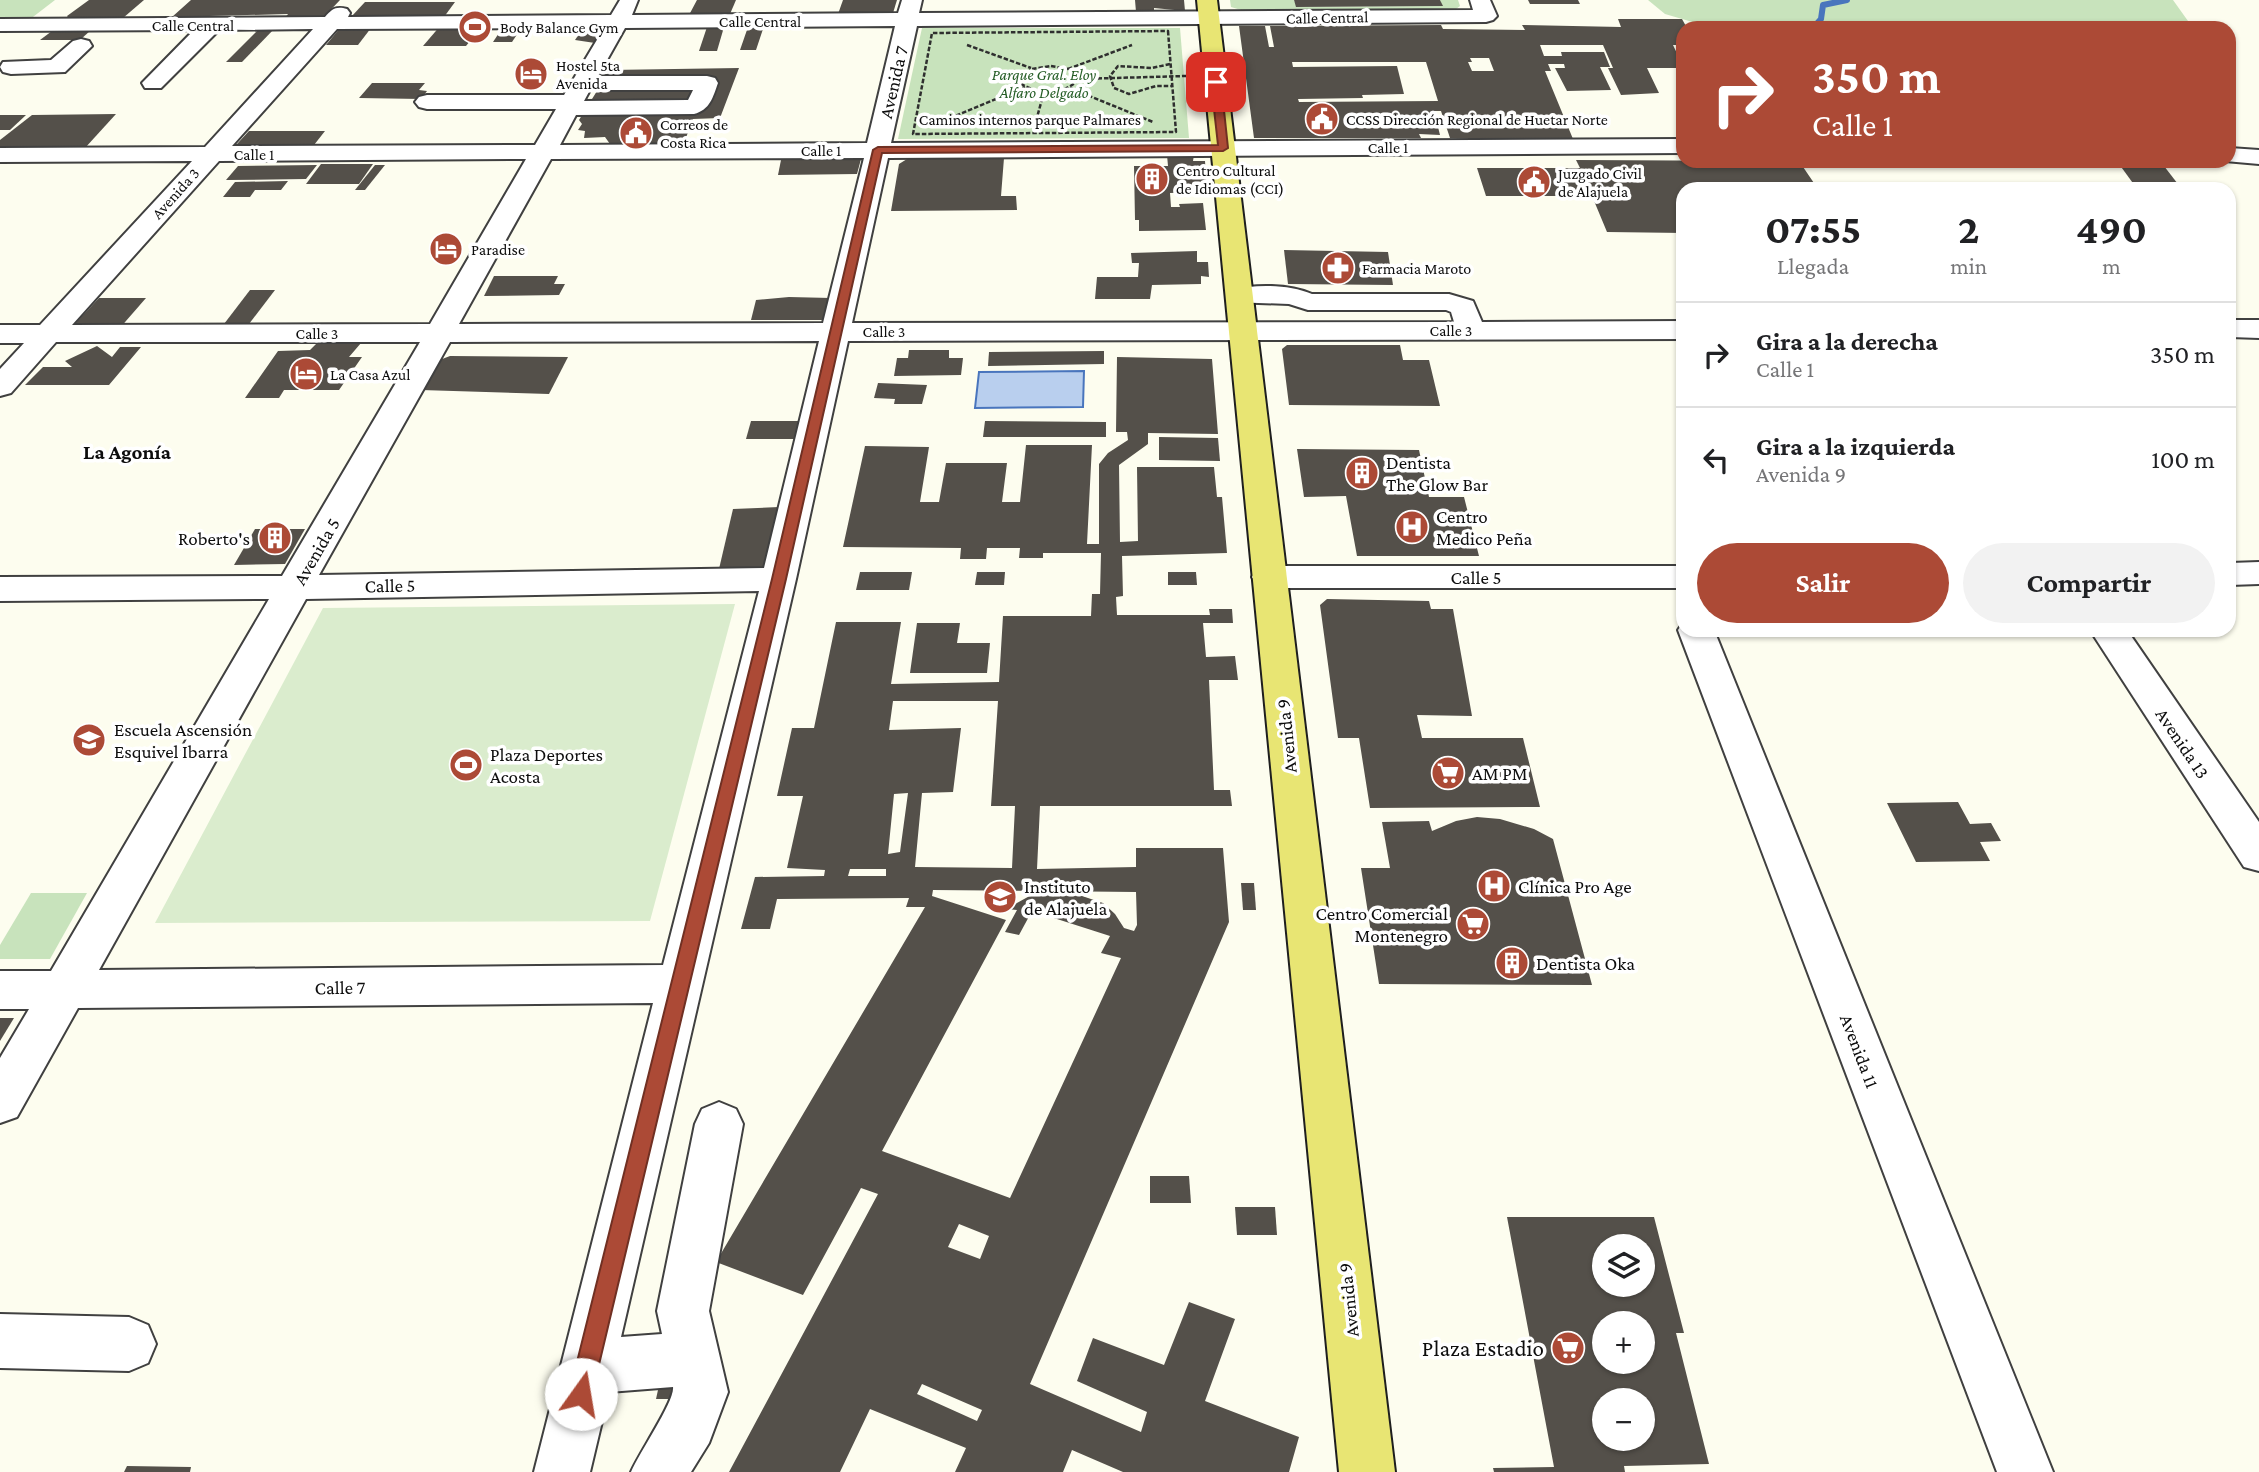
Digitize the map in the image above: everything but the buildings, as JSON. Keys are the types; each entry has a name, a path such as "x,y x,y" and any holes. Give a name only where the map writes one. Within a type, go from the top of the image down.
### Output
{"main road":[{"name":"Avenida 9","path":"1208,9 1205,142 1242,313 1367,1472"}],"street":[{"path":"7,47 66,0"},
{"name":"Avenida 3","path":"0,387 352,0"},
{"name":"Calle Central","path":"35,25 331,24 625,10 921,22 1208,9 1483,8"},
{"name":"Avenida 5","path":"0,1102 440,332 545,152 584,97 625,10"},
{"name":"Avenida 7","path":"562,1472 779,579 835,331 890,144 921,22"},
{"path":"153,83 213,24"},
{"path":"7,47 57,67 81,46 98,46 111,25"},
{"path":"7,47 82,41 111,25"},
{"path":"427,102 584,97"},
{"name":"Calle 1","path":"0,155 545,152 890,144 1205,142 1676,146"},
{"path":"2236,155 2259,156"},
{"name":"Calle 3","path":"0,334 835,331 1242,313 1471,330 1676,330"},
{"path":"2236,329 2259,329"},
{"path":"2236,573 2259,573"},
{"name":"Calle 5","path":"1269,577 1676,584"},
{"name":"Calle 5","path":"0,589 779,579"},
{"name":"Avenida 11","path":"1699,637 2025,1472"},
{"name":"Avenida 13","path":"2113,637 2259,855"},
{"name":"Calle 7","path":"0,990 681,984"},
{"path":"659,1472 690,1423 701,1392 683,1311 719,1124"},
{"path":"0,1341 129,1343"},
{"path":"587,1367 694,1358"}],"path":[{"path":"921,22 1171,26"},
{"path":"921,22 1168,31"},
{"path":"921,22 944,37"},
{"name":"Caminos internos parque Palmares","path":"921,22 913,134 1176,132"},
{"path":"1156,36 1177,29"},
{"path":"1168,31 1176,132"},
{"path":"1068,69 1143,41"},
{"path":"957,42 1032,69"},
{"path":"1110,78 1114,68 1118,66 1152,68 1171,64"},
{"path":"1025,87 1019,79 1032,69 1051,66 1068,69 1074,72 1078,79"},
{"path":"1069,88 1078,79 1190,76"},
{"name":"Caminos internos parque Palmares","path":"1110,78 1114,88 1128,94 1143,93 1154,87 1172,86"},
{"path":"937,123 1025,87 1044,92 1069,88 1205,142"},
{"name":"Caminos internos parque Palmares","path":"1036,121 1044,92"},
{"path":"890,144 925,128"}],"green space":[{"path":"0,0 55,0 29,20 0,20"},
{"path":"1230,0 1294,0 1297,7 1442,6 1440,0 1458,0 1460,6 1456,9 1241,10 1231,7"},
{"path":"1648,0 2173,0 2188,21 1689,21 1665,14"},
{"name":"Parque Gral. Eloy Alfaro Delgado","path":"922,28 1180,28 1189,138 898,139"},
{"name":"Plaza Deportes Acosta","path":"735,604 650,921 155,923 323,608"},
{"path":"31,893 87,893 50,959 0,959 0,945"}],"water":[{"path":"1084,371 1083,407 975,408 979,372"}],"waterway":[{"path":"1819,21 1823,5 1847,0"}],"place":[{"name":"Body Balance Gym","path":"475,27"},
{"name":"Hostel 5ta Avenida","path":"531,74"},
{"name":"CCSS Dirección Regional de Huetar Norte","path":"1322,119"},
{"name":"Correos de Costa Rica","path":"636,133"},
{"name":"Centro Cultural de Idiomas (CCI)","path":"1152,179"},
{"name":"Juzgado Civil de Alajuela","path":"1534,182"},
{"name":"Paradise","path":"446,249"},
{"name":"Farmacia Maroto","path":"1338,268"},
{"name":"La Casa Azul","path":"306,374"},
{"name":"Dentista The Glow Bar","path":"1362,473"},
{"name":"Centro Medico Peña","path":"1412,527"},
{"name":"Roberto's","path":"275,538"},
{"name":"Escuela Ascensión Esquivel Ibarra","path":"89,740"},
{"name":"Plaza Deportes Acosta","path":"466,765"},
{"name":"AM PM","path":"1448,773"},
{"name":"Clínica Pro Age","path":"1494,886"},
{"name":"Instituto de Alajuela","path":"1000,897"},
{"name":"Centro Comercial Montenegro","path":"1473,924"},
{"name":"Dentista Oka","path":"1512,963"},
{"name":"Plaza Estadio","path":"1568,1348"}],"district":[{"name":"La Agonía","path":"127,452"}],"route":[{"path":"581,1394 779,579 878,150 1223,148 1216,82"}]}
